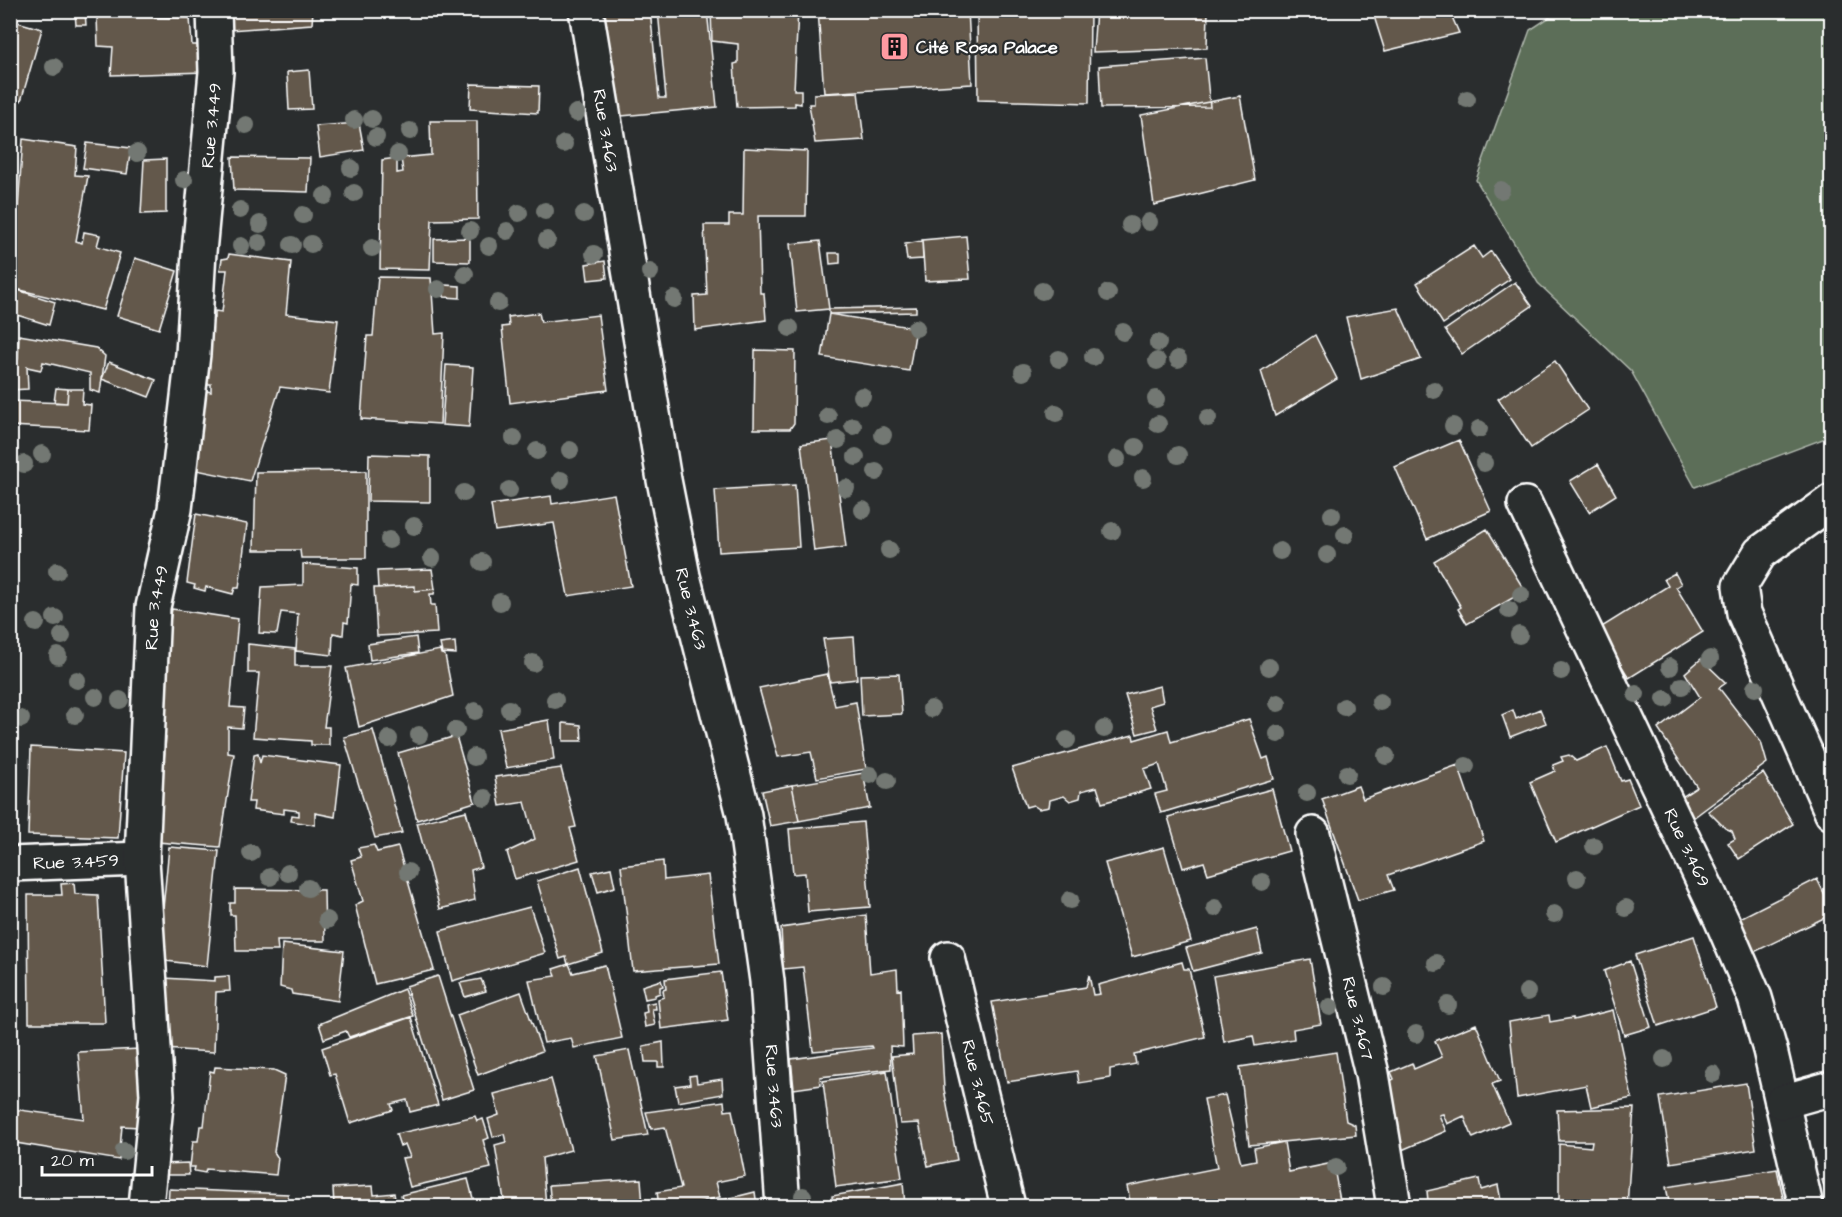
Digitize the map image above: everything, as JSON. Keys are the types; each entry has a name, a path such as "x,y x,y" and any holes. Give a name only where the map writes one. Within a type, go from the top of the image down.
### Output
{"street":[{"name":"Rue 3.449","path":"146,1206 157,1095 142,859 153,607 175,509 193,354 199,252 216,72 214,10"},
{"name":"Rue 3.463","path":"586,10 683,576 744,815 766,981 783,1206"},
{"path":"1832,501 1760,553 1740,586 1744,613 1832,813"},
{"name":"Rue 3.469","path":"1526,504 1717,910 1755,998 1806,1206"},
{"name":"Rue 3.467","path":"1313,834 1372,1074 1394,1206"},
{"name":"Rue 3.459","path":"10,864 142,859"},
{"name":"Rue 3.465","path":"948,958 1008,1206"},
{"path":"1782,1102 1832,1088"}],"green space":[{"path":"1559,11 1831,11 1831,436 1695,487 1631,371 1538,283 1476,180 1530,30"}],"building":[{"path":"148,10 186,10 186,17 148,14"},
{"path":"219,10 313,10 312,24 217,31"},
{"path":"598,10 650,10 659,98 666,98 658,10 707,10 717,107 611,117"},
{"path":"711,10 798,10 794,90 801,90 801,104 737,107 734,64 738,63 738,44 712,41"},
{"name":"Cité Rosa Palace","path":"818,10 968,10 972,84 824,93"},
{"path":"977,10 1090,10 1089,103 978,100"},
{"path":"1096,10 1208,10 1207,48 1093,52"},
{"path":"1372,10 1449,10 1459,33 1385,51"},
{"path":"85,11 86,25 76,25 75,12"},
{"path":"97,16 190,18 192,45 202,45 205,72 111,75 113,47 98,46"},
{"path":"10,20 42,29 21,101 10,99"},
{"path":"1205,58 1210,107 1101,108 1099,66"},
{"path":"309,70 312,109 289,110 287,72"},
{"path":"471,84 539,86 538,113 470,109"},
{"path":"858,92 864,140 815,143 809,104 814,104 814,94"},
{"path":"1240,96 1255,180 1154,205 1141,115"},
{"path":"10,101 19,103 10,143"},
{"path":"430,121 477,121 478,219 432,220 430,270 380,269 382,160 397,158 397,173 403,172 401,158 431,155"},
{"path":"359,123 364,150 320,157 316,126"},
{"path":"23,139 77,147 75,175 88,176 76,241 82,243 84,232 100,235 97,246 120,253 103,310 12,288"},
{"path":"87,143 131,148 127,174 83,168"},
{"path":"744,148 807,151 806,216 758,216 760,293 764,293 766,320 695,330 694,296 707,295 704,225 729,225 729,215 743,215"},
{"path":"232,157 310,158 308,192 234,190"},
{"path":"166,159 166,213 141,214 144,160"},
{"path":"966,236 970,279 925,281 922,240"},
{"path":"470,238 470,262 434,261 434,239"},
{"path":"820,241 829,309 797,312 790,244"},
{"path":"922,241 923,259 907,260 905,244"},
{"path":"1474,246 1482,258 1491,251 1510,279 1443,324 1417,283"},
{"path":"829,253 840,253 840,263 830,264"},
{"path":"229,254 291,262 286,314 338,320 329,393 280,387 250,481 177,466 199,389 211,392 211,384 207,384 211,342 198,340 204,315 215,318 215,311 222,312 227,270 220,270 222,259 228,258"},
{"path":"135,258 177,271 159,329 117,316"},
{"path":"605,261 607,278 588,280 586,264"},
{"path":"378,277 431,278 435,334 444,333 440,424 361,419 367,336 373,336"},
{"path":"1515,282 1532,306 1462,354 1445,330"},
{"path":"10,283 11,288 55,302 49,325 17,315 14,334 10,334"},
{"path":"445,285 460,286 460,298 444,297"},
{"path":"916,307 916,312 829,314 829,309"},
{"path":"1398,308 1421,359 1361,379 1346,317"},
{"path":"539,313 541,322 598,315 608,390 510,403 502,327 509,326 508,317"},
{"path":"829,314 916,328 909,371 822,357"},
{"path":"19,335 96,348 105,356 100,393 90,390 90,373 43,362 41,370 27,367 28,389 10,390 10,359 18,359"},
{"path":"1315,335 1337,379 1275,416 1261,371"},
{"path":"755,350 795,351 794,423 790,429 754,429"},
{"path":"1555,361 1588,410 1531,448 1498,399"},
{"path":"109,362 156,380 149,397 102,379"},
{"path":"446,365 473,367 469,427 442,425"},
{"path":"56,388 68,389 67,403 54,402"},
{"path":"68,389 83,389 82,404 91,405 89,430 10,426 10,401 67,403"},
{"path":"832,440 846,547 814,551 801,444"},
{"path":"1459,440 1491,511 1427,539 1395,467"},
{"path":"369,454 430,456 430,502 368,501"},
{"path":"1598,464 1616,495 1589,512 1570,481"},
{"path":"366,471 366,558 301,558 300,550 254,550 256,472"},
{"path":"795,485 799,547 719,552 715,490"},
{"path":"614,494 631,586 568,596 554,523 495,531 491,505 551,496 552,504"},
{"path":"196,514 247,524 239,588 235,588 233,594 206,587 205,591 187,583"},
{"path":"1487,529 1525,591 1467,624 1458,609 1461,607 1434,561"},
{"path":"303,564 358,568 358,585 351,584 348,623 344,622 343,635 333,633 332,655 296,651 298,614 281,612 277,634 259,633 262,587 303,585"},
{"path":"432,569 435,589 415,591 415,586 378,588 377,571"},
{"path":"1675,573 1681,584 1676,587 1703,632 1629,678 1611,648 1592,633 1668,586 1664,579"},
{"path":"415,586 415,591 435,589 434,594 430,594 431,605 435,605 437,633 377,636 374,588"},
{"path":"172,609 238,619 230,707 244,708 242,728 228,727 228,753 234,754 220,847 157,842 166,737 159,733 158,698"},
{"path":"416,637 418,653 370,660 368,644"},
{"path":"854,637 857,679 830,682 823,639"},
{"path":"455,642 456,654 442,653 440,644"},
{"path":"248,644 295,649 295,666 332,666 324,727 329,727 329,745 311,745 311,741 253,737 259,673 248,673"},
{"path":"440,650 441,654 445,655 453,696 359,727 346,668"},
{"path":"1701,659 1726,683 1719,688 1761,742 1767,763 1693,818 1679,799 1697,787 1658,729 1700,697 1685,673"},
{"path":"827,674 835,706 856,702 866,769 817,778 811,752 778,757 759,688"},
{"path":"899,674 902,714 862,716 860,675"},
{"path":"1160,686 1163,702 1150,706 1157,729 1137,734 1125,695"},
{"path":"1540,709 1546,723 1510,737 1502,715 1513,710 1516,719"},
{"path":"1249,719 1263,759 1268,757 1274,779 1161,813 1155,794 1167,791 1159,764 1144,769 1151,789 1102,803 1097,787 1081,791 1080,798 1070,801 1064,796 1050,800 1049,807 1039,809 1033,805 1026,807 1012,768 1133,735 1134,740 1168,730 1171,742"},
{"path":"549,720 554,760 506,768 498,729"},
{"path":"563,723 581,725 582,741 563,741"},
{"path":"373,730 402,833 375,838 344,737"},
{"path":"456,736 475,802 417,820 398,753"},
{"path":"31,747 124,753 118,838 28,835"},
{"path":"1607,747 1621,781 1628,779 1639,805 1556,842 1530,782 1555,771 1553,765 1563,761 1561,757 1569,755 1576,761"},
{"path":"258,754 260,763 262,755 341,765 335,817 315,813 315,825 291,821 292,815 299,816 299,811 284,809 284,814 253,810 254,802 248,802 254,755"},
{"path":"1458,765 1484,841 1388,875 1394,890 1358,900 1322,799 1358,786 1363,799"},
{"path":"561,768 576,827 570,828 579,860 515,879 507,852 535,839 525,802 500,806 495,777"},
{"path":"863,773 870,808 799,821 792,785"},
{"path":"1763,773 1793,824 1739,859 1728,843 1735,839 1732,831 1725,828 1708,811"},
{"path":"792,785 799,821 770,826 762,791"},
{"path":"1272,789 1289,851 1208,874 1204,862 1183,868 1168,817"},
{"path":"466,811 481,867 471,870 475,900 440,909 417,823"},
{"path":"863,822 870,907 808,912 805,873 793,874 789,829"},
{"path":"374,845 377,852 398,847 434,970 375,984 355,905 363,901 351,860 361,857 358,848"},
{"path":"169,847 219,851 207,966 158,960"},
{"path":"1164,847 1191,941 1132,957 1105,863"},
{"path":"663,861 664,880 708,875 719,964 633,971 621,866"},
{"path":"580,867 603,953 568,964 566,957 560,959 537,881"},
{"path":"611,868 615,887 598,892 592,872"},
{"path":"1817,879 1832,909 1832,914 1746,956 1730,923"},
{"path":"74,883 75,894 98,895 105,1023 29,1023 28,895 62,895 61,884"},
{"path":"235,889 324,890 325,941 277,941 278,951 236,951 235,915 230,915 230,903 235,903"},
{"path":"530,907 545,953 452,981 440,931"},
{"path":"866,915 870,973 897,969 898,990 901,989 903,1047 890,1046 891,1069 820,1077 821,1085 794,1089 791,1059 873,1048 872,1046 813,1051 803,967 783,969 781,928"},
{"path":"1257,929 1262,953 1193,971 1186,948"},
{"path":"1694,936 1716,1007 1658,1026 1635,955"},
{"path":"282,944 344,951 338,1001 292,994 291,990 280,987"},
{"path":"1310,959 1321,1024 1293,1029 1294,1039 1255,1046 1253,1036 1224,1042 1213,976"},
{"path":"1630,961 1651,1027 1624,1035 1604,971"},
{"path":"1182,962 1184,969 1189,969 1205,1037 1134,1054 1136,1064 1110,1069 1110,1078 1079,1083 1077,1071 1007,1082 992,1002 1086,987 1089,975 1093,995 1100,994 1098,985"},
{"path":"569,964 573,973 605,965 622,1038 574,1048 571,1038 544,1043 529,980 556,976 553,969"},
{"path":"721,972 728,1020 661,1029 658,999 664,997 665,979"},
{"path":"229,976 230,991 216,992 214,1052 163,1049 164,978 215,981 215,977"},
{"path":"438,976 474,1090 442,1100 406,986"},
{"path":"481,979 486,991 465,997 460,983"},
{"path":"661,980 663,986 660,987 660,993 655,997 645,999 642,986"},
{"path":"404,989 413,1016 349,1037 346,1031 324,1039 319,1024"},
{"path":"521,992 542,1051 478,1075 457,1015"},
{"path":"655,1002 656,1009 652,1009 655,1025 645,1027 643,1013 647,1012 646,1004"},
{"path":"1613,1010 1632,1098 1591,1107 1586,1085 1517,1098 1509,1022 1549,1015 1550,1022 1573,1018 1573,1020"},
{"path":"411,1017 438,1105 410,1112 407,1100 391,1104 393,1110 350,1123 335,1074 330,1075 322,1048"},
{"path":"1476,1024 1500,1081 1492,1084 1509,1122 1473,1138 1464,1116 1447,1124 1443,1114 1439,1115 1446,1131 1402,1150 1385,1110 1383,1085 1394,1079 1391,1072 1412,1063 1414,1069 1442,1057 1435,1041"},
{"path":"941,1034 944,1089 957,1160 928,1166 919,1123 900,1124 892,1056 913,1054 912,1036"},
{"path":"663,1042 664,1067 658,1067 658,1062 645,1062 643,1046"},
{"path":"140,1049 139,1127 122,1126 119,1160 10,1142 13,1109 84,1119 78,1052"},
{"path":"629,1050 648,1135 615,1140 597,1056"},
{"path":"1336,1052 1346,1121 1355,1125 1356,1135 1249,1145 1240,1067"},
{"path":"215,1067 274,1070 285,1075 274,1152 278,1158 276,1175 206,1169 205,1173 194,1171 195,1167 190,1167 193,1141 198,1141 200,1126 204,1126 210,1071 214,1072"},
{"path":"887,1071 902,1178 836,1187 823,1081"},
{"path":"696,1075 697,1083 722,1079 723,1094 678,1102 675,1086 690,1084 689,1076"},
{"path":"551,1079 571,1150 542,1158 546,1206 505,1206 495,1145 506,1142 504,1134 493,1137 488,1119 499,1115 494,1094"},
{"path":"1746,1083 1756,1149 1671,1163 1660,1097"},
{"path":"1225,1095 1241,1163 1256,1160 1254,1148 1284,1142 1289,1172 1333,1163 1341,1206 1131,1206 1127,1186 1217,1168 1204,1099"},
{"path":"724,1101 725,1111 732,1110 745,1176 716,1182 720,1197 685,1206 659,1206 657,1192 681,1188 665,1127 651,1129 646,1112"},
{"path":"1634,1108 1627,1206 1559,1205 1559,1144 1591,1147 1592,1141 1559,1141 1557,1110"},
{"path":"475,1116 477,1121 483,1119 489,1138 483,1140 491,1168 410,1187 402,1158 410,1157 405,1144 400,1146 396,1134"},
{"path":"188,1163 189,1175 162,1175 163,1164"},
{"path":"1777,1169 1785,1206 1670,1206 1666,1187"},
{"path":"1832,1177 1832,1206 1818,1206 1817,1202 1828,1199 1822,1180"},
{"path":"468,1179 475,1206 404,1206 401,1195"},
{"path":"641,1179 643,1206 551,1206 549,1185"},
{"path":"1479,1179 1481,1190 1498,1185 1502,1206 1413,1206 1412,1204 1428,1201 1427,1191"},
{"path":"903,1183 905,1205 833,1206 832,1196"},
{"path":"373,1186 374,1195 394,1193 396,1206 334,1206 333,1188"},
{"path":"169,1189 288,1194 287,1206 168,1206"},
{"path":"755,1192 757,1206 699,1206"}],"place":[{"name":"Cité Rosa Palace","path":"895,47"}]}
